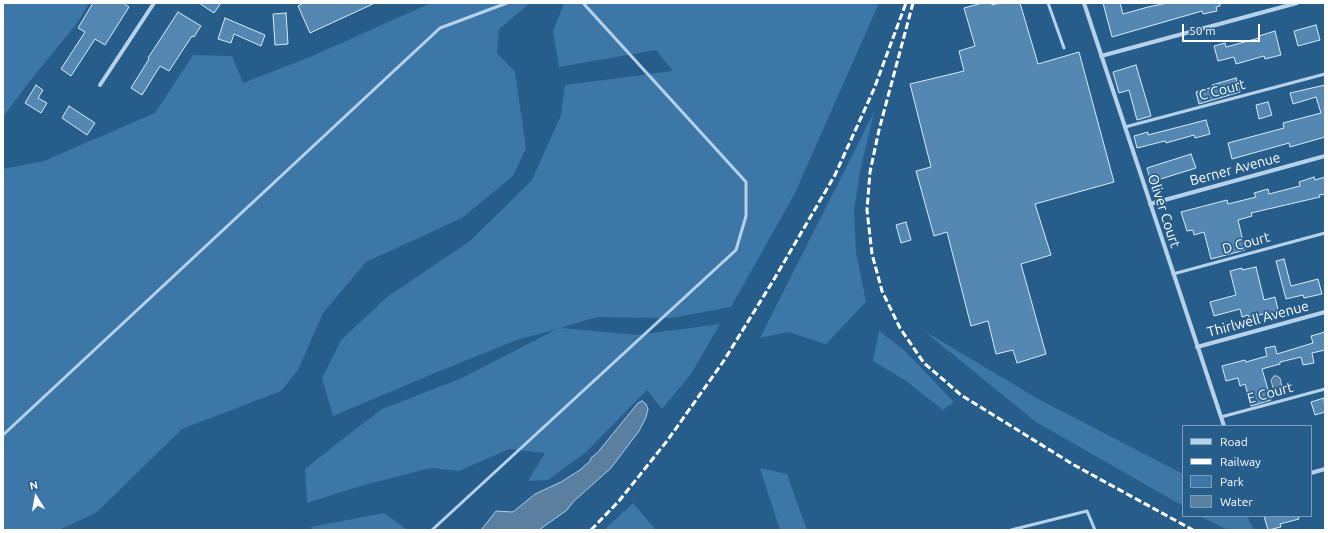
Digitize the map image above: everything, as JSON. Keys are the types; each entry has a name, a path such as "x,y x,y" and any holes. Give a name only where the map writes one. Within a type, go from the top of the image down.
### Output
{"street":[{"path":"100,85 154,3"},
{"name":"Oliver Court","path":"1084,3 1224,425"},
{"path":"1101,56 1297,3"},
{"name":"Berner Avenue","path":"1150,204 1325,156"},
{"name":"Thirlwell Avenue","path":"1197,347 1325,312"},
{"path":"1312,473 1325,470"}],"lane":[{"path":"3,435 440,28 507,3"},
{"path":"432,530 736,250 742,230 746,216 746,182 583,3"},
{"path":"1048,3 1064,48"},
{"name":"C Court","path":"1125,127 1325,74"},
{"name":"D Court","path":"1173,274 1325,232"},
{"name":"E Court","path":"1221,417 1325,389"},
{"path":"1011,530 1087,511 1095,530"}],"green space":[{"path":"3,3 89,3 78,22 29,82 3,117"},
{"path":"431,3 530,3 499,29 497,53 515,72 526,148 513,176 462,218 366,262 323,313 298,370 281,391 182,429 96,513 59,530 3,530 3,169 44,161 155,113 193,55 232,56 243,83 310,57"},
{"path":"564,3 879,3 795,193 731,307 671,318 597,317 561,328 637,335 720,324 691,374 662,409 647,390 585,453 548,480 528,481 545,453 509,449 459,471 431,468 364,485 307,503 305,469 382,409 462,378 557,329 517,340 333,416 322,378 341,340 387,297 470,241 532,180 561,115 565,85 673,71 656,50 559,67 553,31"},
{"path":"874,112 861,167 854,210 856,252 866,302 826,344 788,332 760,338"},
{"path":"879,331 904,350 954,402 943,410 906,381 873,361"},
{"path":"924,331 1040,400 1182,473 1182,505 1036,422"},
{"path":"760,468 787,474 807,530 780,530"},
{"path":"633,503 656,530 604,530"},
{"path":"384,513 407,530 313,530 311,527"},
{"path":"1202,517 1248,517 1254,530 1228,530"}],"water":[{"path":"1274,376 1280,378 1282,387 1280,391 1276,391 1273,388 1271,380"},
{"path":"642,401 646,404 648,409 639,431 611,468 573,502 567,510 539,530 481,530 496,511 513,512 535,494 561,482 580,470 598,452 638,403"}],"building":[{"path":"93,3 123,3 129,7 105,45 95,39 71,76 61,69 85,32 78,28"},
{"path":"199,3 221,3 214,13"},
{"path":"303,3 375,3 310,33 298,6"},
{"path":"982,3 992,3 992,5 1000,3 1020,3 1038,64 1079,52 1114,182 1035,204 1051,255 1021,264 1046,354 1017,363 1013,350 996,354 988,321 971,326 947,232 934,236 916,171 931,167 910,84 964,71 959,51 975,46 964,8"},
{"path":"1103,3 1120,3 1123,14 1167,3 1220,3 1220,6 1216,7 1217,11 1203,14 1202,11 1112,37"},
{"path":"178,12 201,26 194,37 192,36 169,71 160,66 142,95 131,88 149,59 148,58"},
{"path":"286,13 288,44 275,45 273,14"},
{"path":"225,18 265,35 261,46 234,34 231,43 218,39"},
{"path":"1316,25 1320,40 1298,46 1294,31"},
{"path":"1275,31 1281,55 1265,59 1264,56 1236,64 1234,57 1218,61 1214,46 1225,43 1226,47 1259,38 1259,36"},
{"path":"1136,65 1151,116 1137,120 1129,90 1119,93 1113,72"},
{"path":"1236,78 1240,92 1199,104 1196,92 1213,87 1212,85"},
{"path":"36,85 43,90 38,98 47,103 41,113 25,103"},
{"path":"1325,85 1325,137 1290,147 1289,143 1232,159 1228,143 1284,128 1283,123 1321,113 1316,97 1293,104 1290,93"},
{"path":"1268,102 1272,115 1259,119 1256,105"},
{"path":"69,106 95,123 87,135 62,118"},
{"path":"1206,120 1210,134 1195,138 1194,135 1166,143 1165,141 1137,148 1134,136 1148,132 1148,135"},
{"path":"1191,154 1196,168 1151,182 1147,168"},
{"path":"1314,177 1315,180 1325,177 1325,194 1319,195 1320,197 1251,213 1252,216 1238,220 1245,250 1211,259 1204,232 1194,235 1193,230 1187,231 1181,212 1227,200 1228,204 1256,197 1254,193 1268,189 1269,194 1300,186 1299,182"},
{"path":"906,222 911,240 901,243 896,225"},
{"path":"1284,259 1291,286 1318,279 1322,294 1304,298 1303,295 1286,299 1276,261"},
{"path":"1256,267 1264,300 1275,297 1278,310 1249,318 1248,315 1242,317 1240,309 1214,316 1210,302 1236,295 1230,271"},
{"path":"1325,332 1325,350 1312,353 1314,363 1303,365 1301,357 1280,362 1280,364 1262,369 1271,400 1251,406 1245,384 1240,386 1238,378 1226,381 1222,366 1245,360 1246,362 1267,356 1265,348 1275,346 1277,354 1313,343 1311,336"},
{"path":"1324,398 1325,412 1315,415 1311,402"},
{"path":"1264,517 1298,517 1299,519 1280,524 1281,527 1268,530"}],"railway":[{"path":"591,530 619,501 667,441 723,362 773,281 835,175 874,89 906,3"},
{"path":"913,3 879,130 870,172 867,210 872,254 882,291 900,328 924,363 961,395 1074,465 1193,530"}]}
